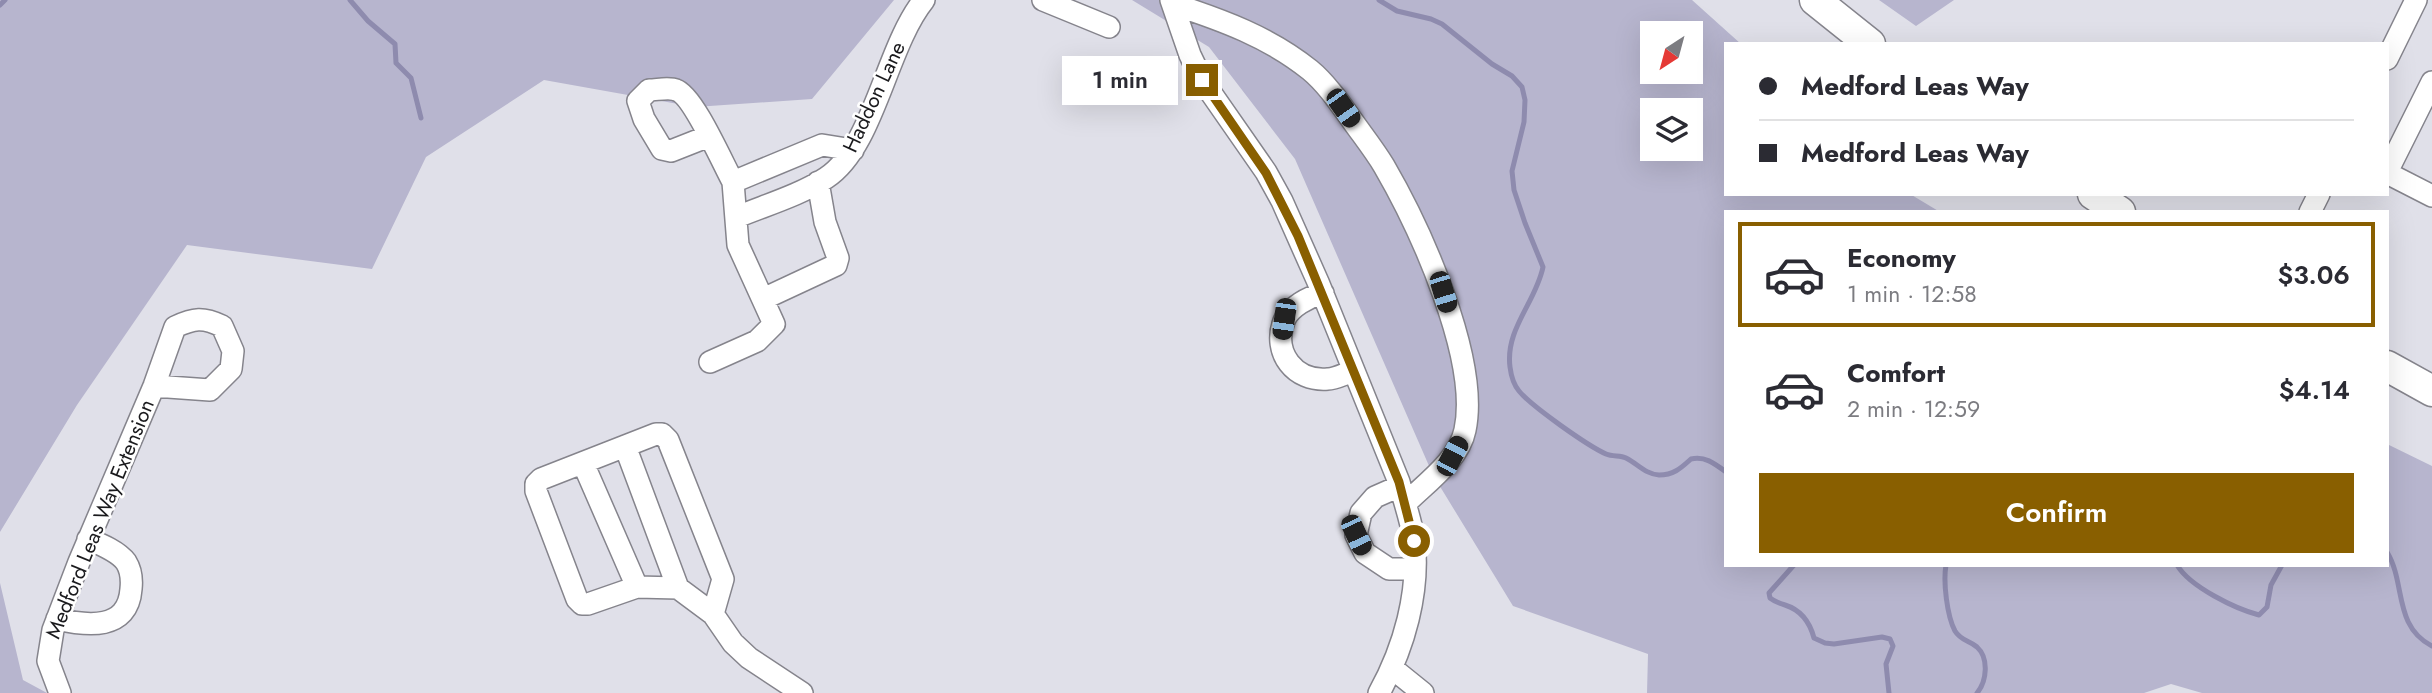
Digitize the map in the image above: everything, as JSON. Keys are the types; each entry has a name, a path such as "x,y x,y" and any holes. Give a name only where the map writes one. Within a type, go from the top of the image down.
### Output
{"highway":[{"path":"1815,0 1868,42"},
{"path":"2096,196 2117,210"},
{"path":"2389,367 2432,391"}],"street":[{"name":"Haddon Lane","path":"737,217 818,182 834,172 853,150 898,47 924,0"},
{"path":"1043,0 1109,27"},
{"path":"2389,55 2416,0"},
{"path":"1172,2 1190,55 1212,96 1266,173 1282,201 1323,293 1403,495 1414,541 1414,569 1406,629 1380,693"},
{"path":"1172,2 1219,19 1276,45 1312,72 1343,108 1384,166 1443,292 1462,354 1468,402 1465,432 1452,456 1403,495 1375,497 1361,513 1356,535 1365,553 1389,569 1414,569"},
{"path":"2389,168 2432,82"},
{"path":"709,136 733,182 738,245 774,324 757,341 710,362"},
{"path":"733,182 822,145 853,150"},
{"path":"2389,173 2432,196"},
{"path":"763,299 836,265 838,258 825,222 818,182"},
{"path":"1323,293 1306,298 1284,319 1281,342 1287,363 1299,374 1328,379 1354,370"},
{"name":"Medford Leas Way Extension","path":"60,693 48,661 48,650 57,619 88,539 154,386"},
{"path":"678,587 636,587 582,604 577,599 536,491 536,484 541,479 662,434 668,440 723,579 713,614"},
{"path":"625,446 678,587 713,614 733,643 770,673 802,693"},
{"path":"583,463 636,587"},
{"path":"57,619 85,625 106,622 122,614 131,598 132,579 125,561 88,539"},
{"path":"1392,668 1423,693"}],"shaded area":[{"path":"0,0 894,0 812,99 695,107 544,80 426,157 372,269 187,245 77,405 0,532"},
{"path":"1132,0 1692,0 1739,42 1724,42 1724,196 1913,196 1937,210 1724,210 1724,567 2389,567 2389,445 2432,466 2432,693 2202,693 2171,684 2144,693 1647,693 1648,654 1513,606 1433,475 1295,159 1209,47"},
{"path":"1879,0 1954,0 1916,26"},
{"path":"0,583 23,680 47,693 0,693"}],"waterway":[{"path":"0,5 5,0"},
{"path":"350,0 368,21 395,44 396,63 411,78 421,118"},
{"path":"1379,0 1397,11 1442,24 1492,64 1512,76 1522,87 1525,100 1524,122 1512,171 1514,190 1543,267 1512,340 1510,367 1519,391 1586,443 1606,454 1626,458 1650,473 1669,474 1696,458 1709,461 1724,471"},
{"path":"2389,556 2411,627 2432,646"},
{"path":"1792,567 1769,593 1770,598 1800,614 1814,638 1825,643 1882,637 1890,639 1893,646 1886,664 1889,693"},
{"path":"1946,567 1946,599 1952,625 1962,639 1977,647 1985,663 1985,676 1977,693"},
{"path":"2178,567 2203,589 2238,608 2259,615 2267,607 2271,585 2281,567"}],"route":[{"path":"1202,80 1282,201 1399,482 1414,541"}]}
